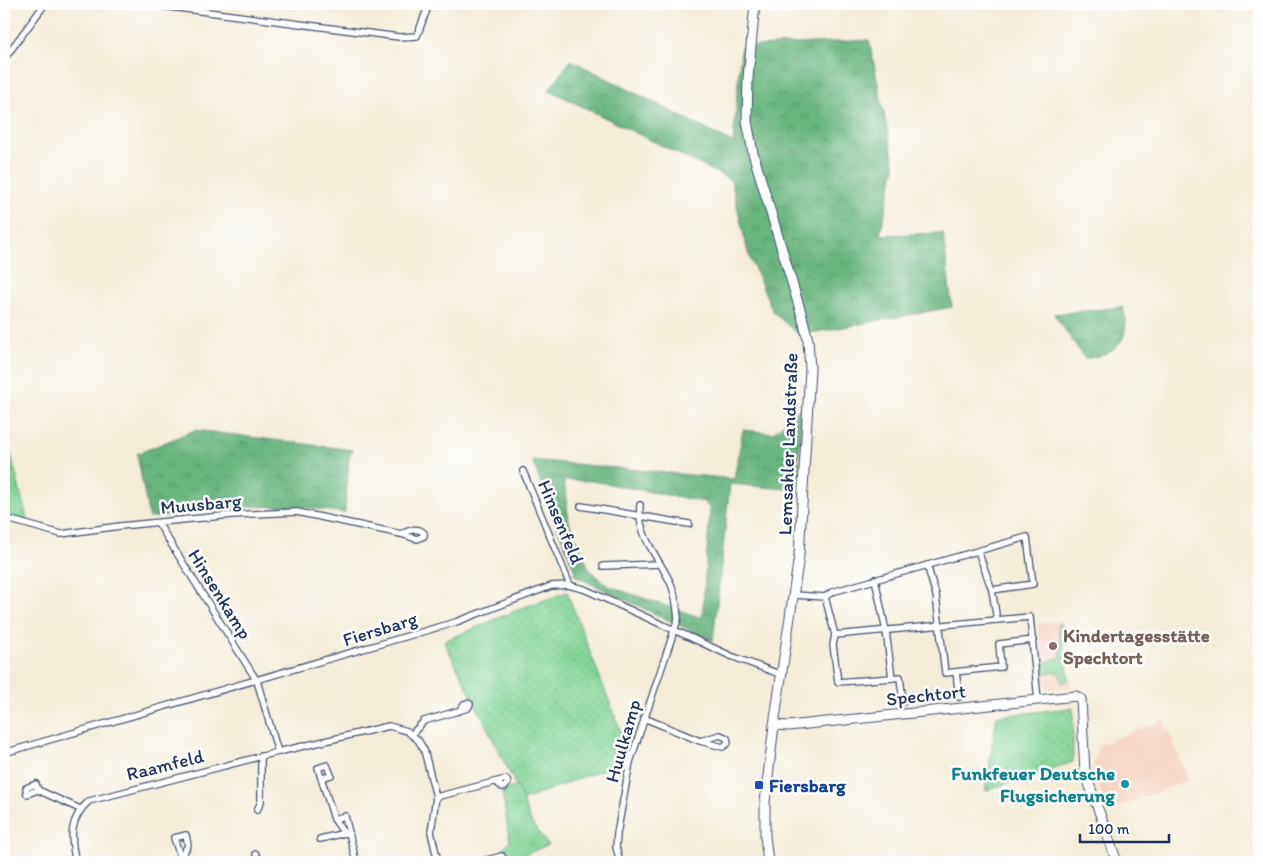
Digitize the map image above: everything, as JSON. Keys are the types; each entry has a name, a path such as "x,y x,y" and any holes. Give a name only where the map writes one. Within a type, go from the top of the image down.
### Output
{"main road":[{"name":"Lemsahler Landstraße","path":"755,4 747,98 749,134 802,316 810,354 802,525 765,802 765,836 768,862"},
{"name":"Spechtort","path":"774,725 788,726 1076,696 1081,699 1085,772 1117,862"}],"street":[{"path":"4,59 45,4"},
{"path":"147,4 400,37 417,36 429,4"},
{"name":"Hinsenfeld","path":"523,471 570,585"},
{"path":"639,515 640,505"},
{"path":"581,506 689,524"},
{"name":"Muusbarg","path":"4,518 61,534 232,515 296,512 401,534"},
{"name":"Huulkamp","path":"620,862 616,847 630,762 678,619 675,594 643,532 639,515"},
{"name":"Hinsenkamp","path":"158,523 258,681 278,752"},
{"path":"794,595 825,597 832,592 875,579 1027,537 1033,584 992,590"},
{"path":"978,551 992,590 997,620"},
{"path":"603,566 660,564"},
{"path":"926,564 936,595 945,673 1002,667 999,644 1033,640"},
{"path":"875,579 886,631 892,678"},
{"name":"Fiersbarg","path":"4,753 258,681 456,622 551,586 570,585 584,589 674,631 782,676"},
{"path":"825,597 835,636 833,645 838,682 900,677 903,702"},
{"path":"835,636 1030,617 1038,700"},
{"path":"956,672 959,697"},
{"path":"438,862 431,832 436,797 424,750 421,743 412,734 424,721 459,711"},
{"path":"644,718 700,740"},
{"name":"Raamfeld","path":"80,809 88,801 117,792 386,726 399,727 412,734"},
{"path":"257,810 261,802 261,756"},
{"path":"322,778 334,819 350,837"},
{"path":"436,797 496,782"},
{"path":"38,790 80,809 74,821 72,841 76,862"},
{"path":"334,819 345,816 356,862"},
{"path":"320,839 344,832"},
{"path":"256,854 258,862"},
{"path":"479,862 494,861 502,856 505,862"}],"shaded area":[{"name":"Kindertagesstätte Spechtort","path":"1061,621 1071,687 1046,688 1038,624"},
{"path":"1164,720 1189,780 1108,811 1093,771 1098,745"}],"green space":[{"path":"869,40 895,167 880,235 943,233 952,307 817,332 798,334 773,312 748,253 731,180 549,90 571,60 733,143 741,47"},
{"path":"1123,307 1125,328 1119,343 1106,353 1085,359 1054,314"},
{"path":"802,407 797,490 730,484 713,641 577,577 532,460 734,479 743,430 773,433","holes":["564,480 592,481 705,502 710,510 702,618 608,586 589,569 569,522"]},
{"path":"4,427 28,522 4,514"},
{"path":"195,430 353,450 349,457 345,513 296,506 234,507 149,518 137,454"},
{"path":"567,592 628,750 625,761 523,800 444,641 522,608"},
{"path":"1061,623 1069,680 1062,683 1061,677 1057,672 1045,673 1044,663 1061,656 1058,624"},
{"path":"1073,708 1073,762 985,791 997,716"},
{"path":"517,786 531,822 548,845 508,861 502,850 510,841 502,791"}],"place":[{"name":"Kindertagesstätte Spechtort","path":"1053,646"},
{"name":"Funkfeuer Deutsche Flugsicherung","path":"1125,784"},
{"name":"Fiersbarg","path":"759,785"}]}
